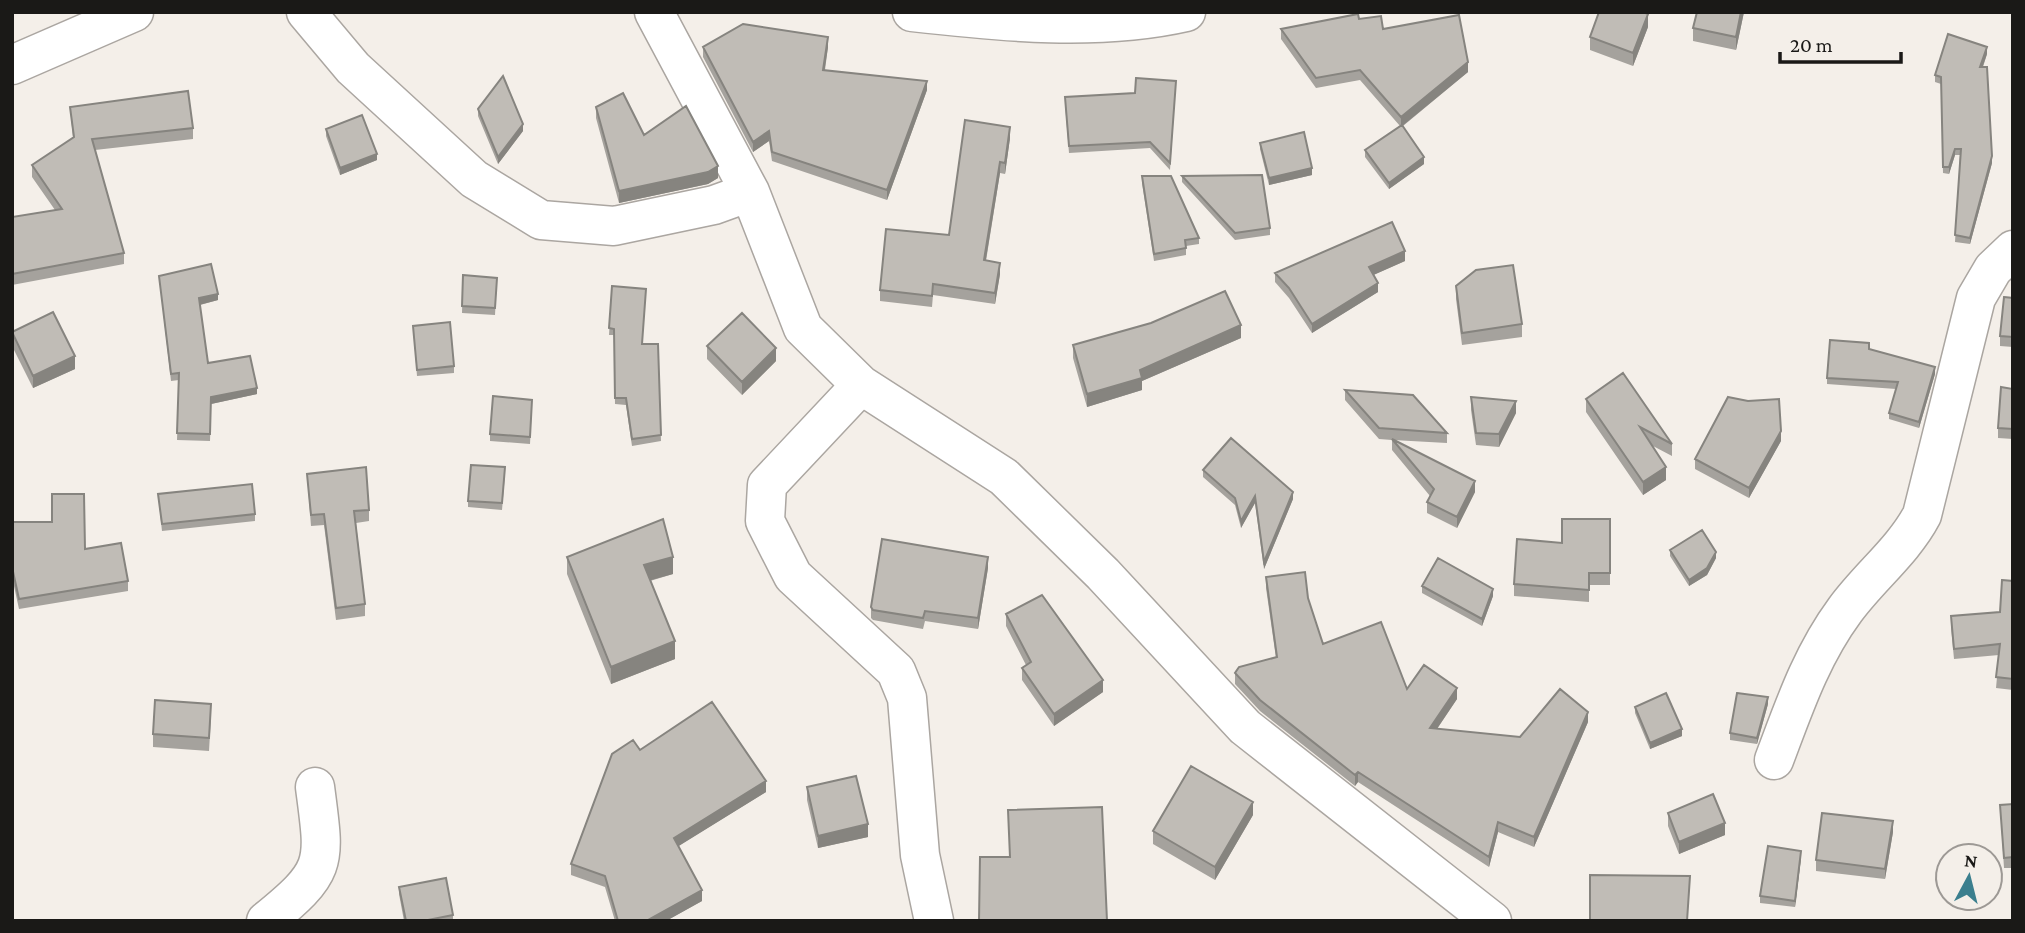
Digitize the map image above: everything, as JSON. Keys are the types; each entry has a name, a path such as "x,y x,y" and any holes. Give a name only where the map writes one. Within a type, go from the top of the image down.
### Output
{"street":[{"path":"12,65 134,12"},
{"path":"306,12 353,68 474,179 541,220 614,226 714,205 750,192"},
{"path":"654,12 750,192 803,328 861,385 1004,477 1103,574 1245,727 1492,921"},
{"path":"912,12 1001,22 1149,20 1186,12"},
{"path":"1774,760 1808,670 1844,611 1912,535 1922,515 1976,298 1993,269 2013,250"},
{"path":"861,385 767,485 765,521 793,576 896,671 907,698 920,855 934,921"},
{"path":"266,921 303,891 317,872 321,838 315,786"}],"building":[{"path":"1599,12 1648,14 1633,53 1590,37"},
{"path":"1697,12 1741,12 1736,37 1693,28"},
{"path":"1358,14 1359,19 1381,16 1383,29 1459,15 1468,62 1401,117 1360,70 1316,78 1281,29"},
{"path":"743,24 828,37 823,70 927,81 887,190 772,152 769,131 753,142 703,47"},
{"path":"1948,34 1987,47 1980,67 1987,67 1992,156 1970,238 1955,235 1961,149 1955,149 1949,167 1943,167 1941,77 1935,75"},
{"path":"503,76 523,124 498,157 478,109"},
{"path":"1136,78 1176,81 1170,163 1150,142 1069,146 1065,97 1135,93"},
{"path":"188,91 193,128 92,139 124,253 12,274 12,217 62,209 32,165 74,137 70,107"},
{"path":"623,93 644,135 686,106 718,166 708,172 619,191 596,107"},
{"path":"362,115 377,154 340,168 326,129"},
{"path":"965,120 1010,127 1005,163 1000,162 984,260 1000,263 995,293 933,284 932,296 880,290 886,229 949,235"},
{"path":"1402,125 1424,157 1389,183 1365,150"},
{"path":"1304,132 1312,168 1269,178 1260,143"},
{"path":"1262,175 1270,228 1235,233 1182,176"},
{"path":"1142,176 1171,176 1199,238 1185,240 1186,248 1154,254"},
{"path":"1392,222 1405,251 1369,267 1378,283 1312,324 1289,288 1275,273"},
{"path":"211,264 218,294 199,298 208,363 250,356 257,388 211,397 210,434 177,433 179,373 171,374 159,276"},
{"path":"1513,265 1522,324 1462,333 1456,286 1476,270"},
{"path":"463,275 497,278 495,308 462,306"},
{"path":"612,286 646,289 642,344 658,344 661,435 632,439 626,398 615,398 614,329 609,328"},
{"path":"1225,291 1241,325 1140,370 1142,378 1087,394 1073,345 1151,323"},
{"path":"2004,297 2013,298 2013,337 2000,336"},
{"path":"53,312 75,356 33,376 12,332"},
{"path":"742,313 776,348 742,382 707,346"},
{"path":"450,322 454,366 417,370 413,326"},
{"path":"1830,340 1869,343 1869,349 1935,367 1919,422 1889,413 1898,382 1827,378"},
{"path":"1623,373 1672,444 1640,427 1666,467 1643,482 1586,399"},
{"path":"2001,387 2013,389 2013,429 1998,428"},
{"path":"1345,390 1413,395 1447,433 1379,428"},
{"path":"493,396 532,400 530,437 490,434"},
{"path":"1471,397 1516,401 1499,434 1476,433"},
{"path":"1728,397 1748,401 1779,399 1781,431 1749,488 1695,459"},
{"path":"1231,438 1293,492 1264,562 1255,496 1241,521 1235,498 1203,470"},
{"path":"1392,439 1475,481 1457,517 1427,502 1434,489"},
{"path":"471,465 505,467 502,503 468,501"},
{"path":"366,467 369,510 354,511 365,604 336,608 324,514 311,515 307,474"},
{"path":"252,484 255,514 162,524 158,494"},
{"path":"52,494 84,494 85,549 121,543 128,581 19,599 12,567 12,522 52,522"},
{"path":"663,519 673,557 644,565 675,641 611,667 567,557"},
{"path":"1562,519 1610,519 1610,573 1589,573 1589,590 1514,584 1517,539 1562,543"},
{"path":"1702,530 1716,552 1707,568 1689,580 1670,550"},
{"path":"882,539 988,557 978,618 925,611 923,618 873,610 871,607"},
{"path":"1438,558 1493,589 1482,619 1422,586"},
{"path":"1305,572 1308,598 1323,644 1381,622 1407,689 1424,665 1457,688 1430,728 1520,737 1560,689 1588,712 1534,837 1498,822 1489,857 1358,772 1355,775 1260,700 1235,673 1239,667 1277,657 1266,577"},
{"path":"2002,580 2013,581 2013,679 1996,677 2000,644 1954,649 1951,616 2000,612"},
{"path":"1042,595 1103,680 1054,714 1022,668 1031,662 1006,614"},
{"path":"1666,693 1682,729 1650,743 1635,707"},
{"path":"1737,693 1768,697 1757,738 1730,733"},
{"path":"155,700 211,704 209,738 153,734"},
{"path":"712,702 766,781 674,838 702,890 646,921 618,921 605,876 571,864 612,754 633,740 640,750"},
{"path":"1191,766 1253,802 1215,867 1153,831"},
{"path":"856,776 868,824 818,836 807,787"},
{"path":"1713,794 1725,823 1679,842 1668,813"},
{"path":"2013,804 2013,857 2004,858 2000,805"},
{"path":"1102,807 1107,921 979,921 980,857 1010,857 1008,810"},
{"path":"1822,813 1893,821 1885,869 1816,860"},
{"path":"1768,846 1801,851 1795,901 1760,896"},
{"path":"1590,875 1690,876 1687,921 1590,921"},
{"path":"446,878 453,915 423,921 406,921 399,887"}]}
